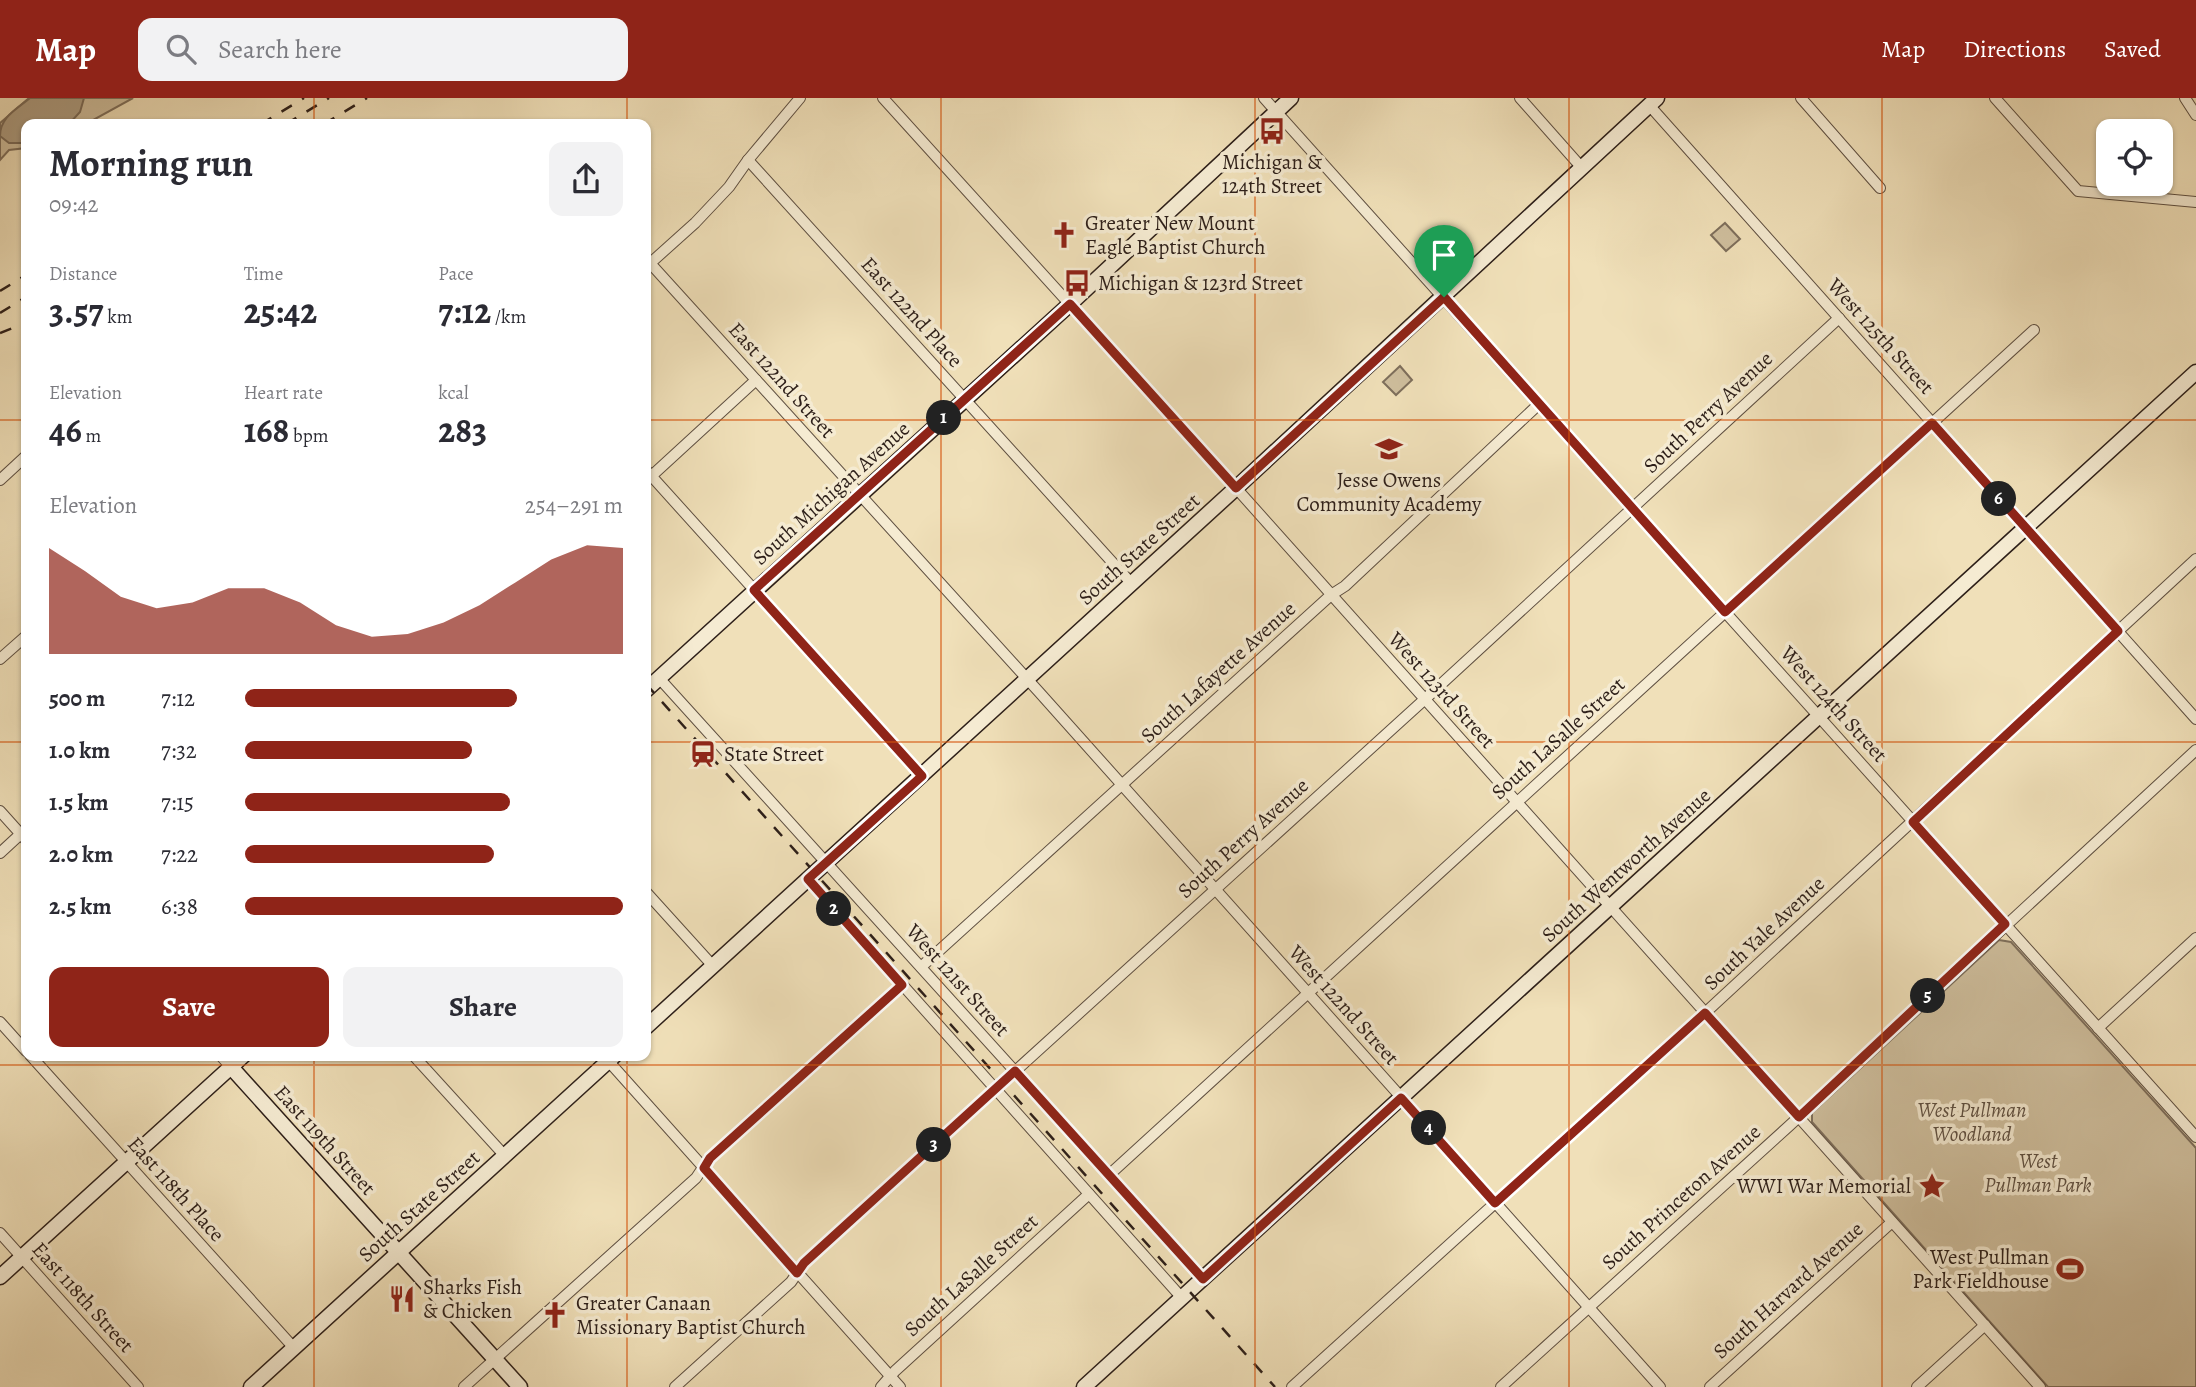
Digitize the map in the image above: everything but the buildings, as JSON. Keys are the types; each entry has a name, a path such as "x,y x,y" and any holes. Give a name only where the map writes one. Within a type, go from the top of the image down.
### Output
{"street":[{"path":"651,262 695,223 729,187 800,98"},
{"name":"West 123rd Street","path":"883,98 1236,488 2040,1387"},
{"name":"West 124th Street","path":"1264,98 2195,1134"},
{"name":"South Michigan Avenue","path":"651,685 1070,304 1291,98"},
{"path":"1520,98 1582,168"},
{"path":"1801,98 1880,188"},
{"path":"1995,98 2078,191 2196,202"},
{"path":"2185,98 2196,114"},
{"name":"South State Street","path":"651,1022 1132,584 1653,102"},
{"name":"West 125th Street","path":"1653,102 1839,318 2196,719"},
{"name":"East 122nd Place","path":"748,160 1132,584"},
{"name":"East 122nd Street","path":"651,268 1027,679"},
{"name":"South Perry Avenue","path":"675,1387 791,1282 804,1263 1425,699 1839,318"},
{"name":"South LaSalle Street","path":"1109,1175 2034,330"},
{"name":"South Wentworth Avenue","path":"1084,1387 2196,372"},
{"path":"651,473 756,380"},
{"name":"South Lafayette Avenue","path":"921,967 1345,586 1539,404"},
{"path":"0,480 21,461"},
{"path":"651,479 922,776"},
{"name":"South Yale Avenue","path":"1292,1387 1705,1013 2196,559"},
{"path":"0,659 21,640"},
{"name":"West 121st Street","path":"659,678 1203,1279"},
{"name":"West 122nd Street","path":"1027,679 1660,1387"},
{"name":"South Princeton Avenue","path":"1500,1387 1799,1117 2196,750"},
{"path":"0,811 21,831"},
{"path":"0,853 21,836"},
{"path":"808,879 1182,1297"},
{"path":"651,898 713,966"},
{"path":"2098,1028 2196,939"},
{"path":"464,1387 698,1175 710,1158 902,985"},
{"path":"0,1021 21,1045"},
{"name":"East 118th Place","path":"35,1061 293,1348"},
{"name":"East 119th Street","path":"226,1061 520,1387"},
{"path":"0,1277 238,1061"},
{"path":"418,1061 505,1156"},
{"name":"South State Street","path":"251,1387 505,1156 605,1061"},
{"path":"612,1061 704,1168 900,1387"},
{"name":"South LaSalle Street","path":"881,1387 1089,1194"},
{"name":"South Harvard Avenue","path":"1710,1387 1892,1222"},
{"name":"East 118th Street","path":"0,1233 138,1387"},
{"path":"1917,1387 1985,1325"}],"green space":[{"path":"29,98 133,98 95,119 21,119 21,149 9,150 0,160 0,123"},
{"path":"1725,223 1740,239 1726,251 1711,235"},
{"path":"1400,366 1412,380 1396,395 1383,382"},
{"name":"West Pullman Park","path":"1999,940 2011,942 2196,1148 2196,1387 2048,1387 1812,1122 1812,1113"}],"shaded area":[{"path":"30,98 84,98 80,112 74,119 21,119 21,143 9,143 0,136 3,124 10,114"}],"railway":[{"path":"269,119 304,98"},
{"path":"294,119 329,98"},
{"path":"332,119 367,98"},
{"path":"0,291 21,278"},
{"path":"0,313 21,300"},
{"path":"0,333 21,325"},
{"path":"651,690 1275,1387"}],"place":[{"name":"Michigan & 124th Street","path":"1272,131"},
{"name":"Greater New Mount Eagle Baptist Church","path":"1064,235"},
{"name":"Michigan & 123rd Street","path":"1077,283"},
{"name":"Jesse Owens Community Academy","path":"1389,449"},
{"name":"State Street","path":"703,754"},
{"name":"WWI War Memorial","path":"1932,1186"},
{"name":"West Pullman Park Fieldhouse","path":"2070,1269"},
{"name":"Sharks Fish & Chicken","path":"402,1299"},
{"name":"Greater Canaan Missionary Baptist Church","path":"555,1315"}],"route":[{"path":"1444,297 1725,612 1932,423 2118,631 1913,822 2005,924 1799,1117 1705,1013 1495,1203 1401,1098 1203,1279 1015,1071 804,1263 797,1273 704,1168 710,1158 902,985 808,879 922,776 754,590 1070,304 1236,488 1444,297"}],"park label":[{"name":"West Pullman Woodland","path":"1972,1122"}]}
